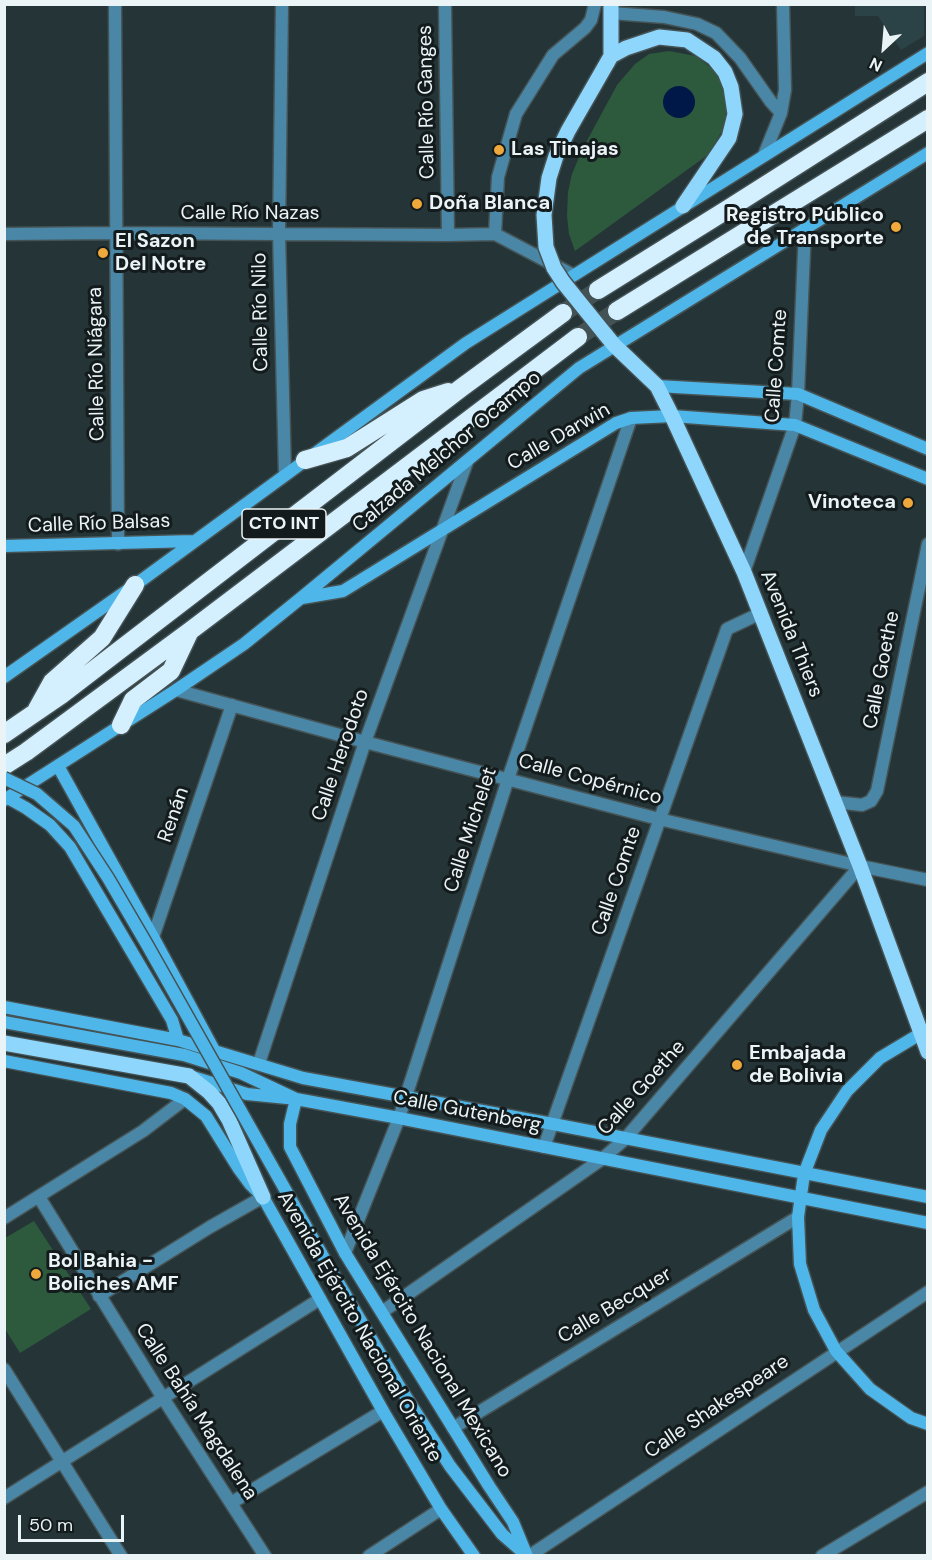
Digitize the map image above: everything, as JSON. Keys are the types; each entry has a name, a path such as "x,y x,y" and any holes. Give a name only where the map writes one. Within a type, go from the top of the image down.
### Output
{"highway":[{"path":"598,290 927,82"},
{"path":"617,311 927,119"},
{"name":"CTO INT","path":"4,734 34,715 461,388 563,313"},
{"name":"CTO INT","path":"4,766 190,631 578,337"},
{"path":"305,460 347,448 423,400 461,388"},
{"path":"34,715 52,682 102,638 135,585"},
{"path":"121,725 133,700 171,671 190,631"}],"main road":[{"path":"609,60 611,9"},
{"path":"609,60 626,48 659,37 687,40 714,57 724,72 731,87 735,114 729,138 683,206"},
{"name":"CTO INT","path":"4,677 135,585 466,343 927,53"},
{"name":"Avenida Thiers","path":"609,60 556,156 549,178 544,215 546,247 562,282 610,340 657,386 672,416 761,613 924,1033 927,1052"},
{"name":"Calzada Melchor Ocampo","path":"6,799 244,644 467,462 610,340 924,157"},
{"path":"657,386 798,394 927,449"},
{"name":"Calle Darwin","path":"302,598 343,591 616,423 632,418 672,416 795,424 927,479"},
{"name":"Calle Río Balsas","path":"4,546 195,541"},
{"path":"58,766 214,1050"},
{"path":"4,778 37,794 74,825 152,954 399,1386 450,1466 502,1534 528,1556"},
{"path":"6,799 26,808 50,825 70,847 172,1020 177,1040"},
{"name":"Calle Gutenberg","path":"4,1007 177,1040 303,1078 927,1197"},
{"name":"Calle Gutenberg","path":"4,1022 184,1055 241,1073 296,1099 927,1223"},
{"path":"924,1033 880,1058 847,1091 821,1130 804,1174 798,1217 800,1264 814,1310 836,1351 870,1389 911,1418 927,1424"},
{"path":"4,1043 189,1076 247,1094 296,1099"},
{"name":"Avenida Ejército Nacional Oriente","path":"4,1061 171,1094 185,1099 206,1116 239,1169 263,1197 441,1509 474,1556"},
{"path":"189,1076 219,1103 229,1120 263,1197"},
{"name":"Avenida Ejército Nacional Mexicano","path":"296,1099 290,1124 290,1147 345,1253 513,1521 528,1556"}],"street":[{"name":"Calle Río Niágara","path":"115,4 118,544"},
{"name":"Calle Río Nilo","path":"282,4 279,233 285,475"},
{"name":"Calle Río Ganges","path":"445,4 448,235"},
{"path":"573,275 495,234 498,177 516,114 554,55 591,20 595,4"},
{"path":"764,156 781,113 785,90 783,4"},
{"path":"611,9 697,24 716,33 740,58 781,113"},
{"name":"Calle Comte","path":"744,572 795,424 805,228"},
{"name":"Calle Río Nazas","path":"4,234 495,234"},
{"name":"Calle Michelet","path":"345,1253 399,1118 508,779 632,418"},
{"name":"Calle Herodoto","path":"259,1063 365,742 467,462"},
{"name":"Calle Goethe","path":"835,802 862,805 871,801 877,791 927,544"},
{"name":"Calle Comte","path":"544,1147 727,629 761,613"},
{"name":"Calle Copérnico","path":"176,690 659,819 927,880"},
{"name":"Renán","path":"153,937 232,705"},
{"name":"Calle Goethe","path":"382,1312 626,1139 860,866"},
{"path":"4,1218 143,1131 185,1099"},
{"name":"Calle Bahía Magdalena","path":"39,1197 163,1398 265,1556"},
{"path":"99,1296 263,1197"},
{"name":"Calle Becquer","path":"453,1428 798,1217"},
{"name":"Calle Shakespeare","path":"528,1556 927,1292"},
{"path":"4,1498 320,1299"},
{"path":"4,1369 122,1556"},
{"path":"231,1503 383,1410"},
{"path":"822,1556 927,1492"},
{"path":"369,1556 441,1509"}],"shaded area":[{"path":"855,5 924,5 924,36 901,50 878,16 855,16"}],"green space":[{"path":"669,51 696,56 716,72 726,93 727,107 723,129 709,154 575,251 569,234 568,192 572,174 582,150 617,85 635,64 649,54"},
{"name":"Bol Bahia - Boliches AMF","path":"34,1221 91,1309 20,1353 5,1329 5,1238"}],"water":[{"path":"679,86 690,91 695,102 690,113 679,118 668,113 663,102 668,91"}],"tunnel":[{"path":"563,313 598,290"},
{"path":"578,337 617,311"}],"place":[{"name":"Las Tinajas","path":"499,150"},
{"name":"Doña Blanca","path":"417,204"},
{"name":"Registro Público de Transporte","path":"896,227"},
{"name":"El Sazon Del Notre","path":"103,253"},
{"name":"Vinoteca","path":"908,503"},
{"name":"Embajada de Bolivia","path":"737,1065"},
{"name":"Bol Bahia - Boliches AMF","path":"36,1274"}]}
